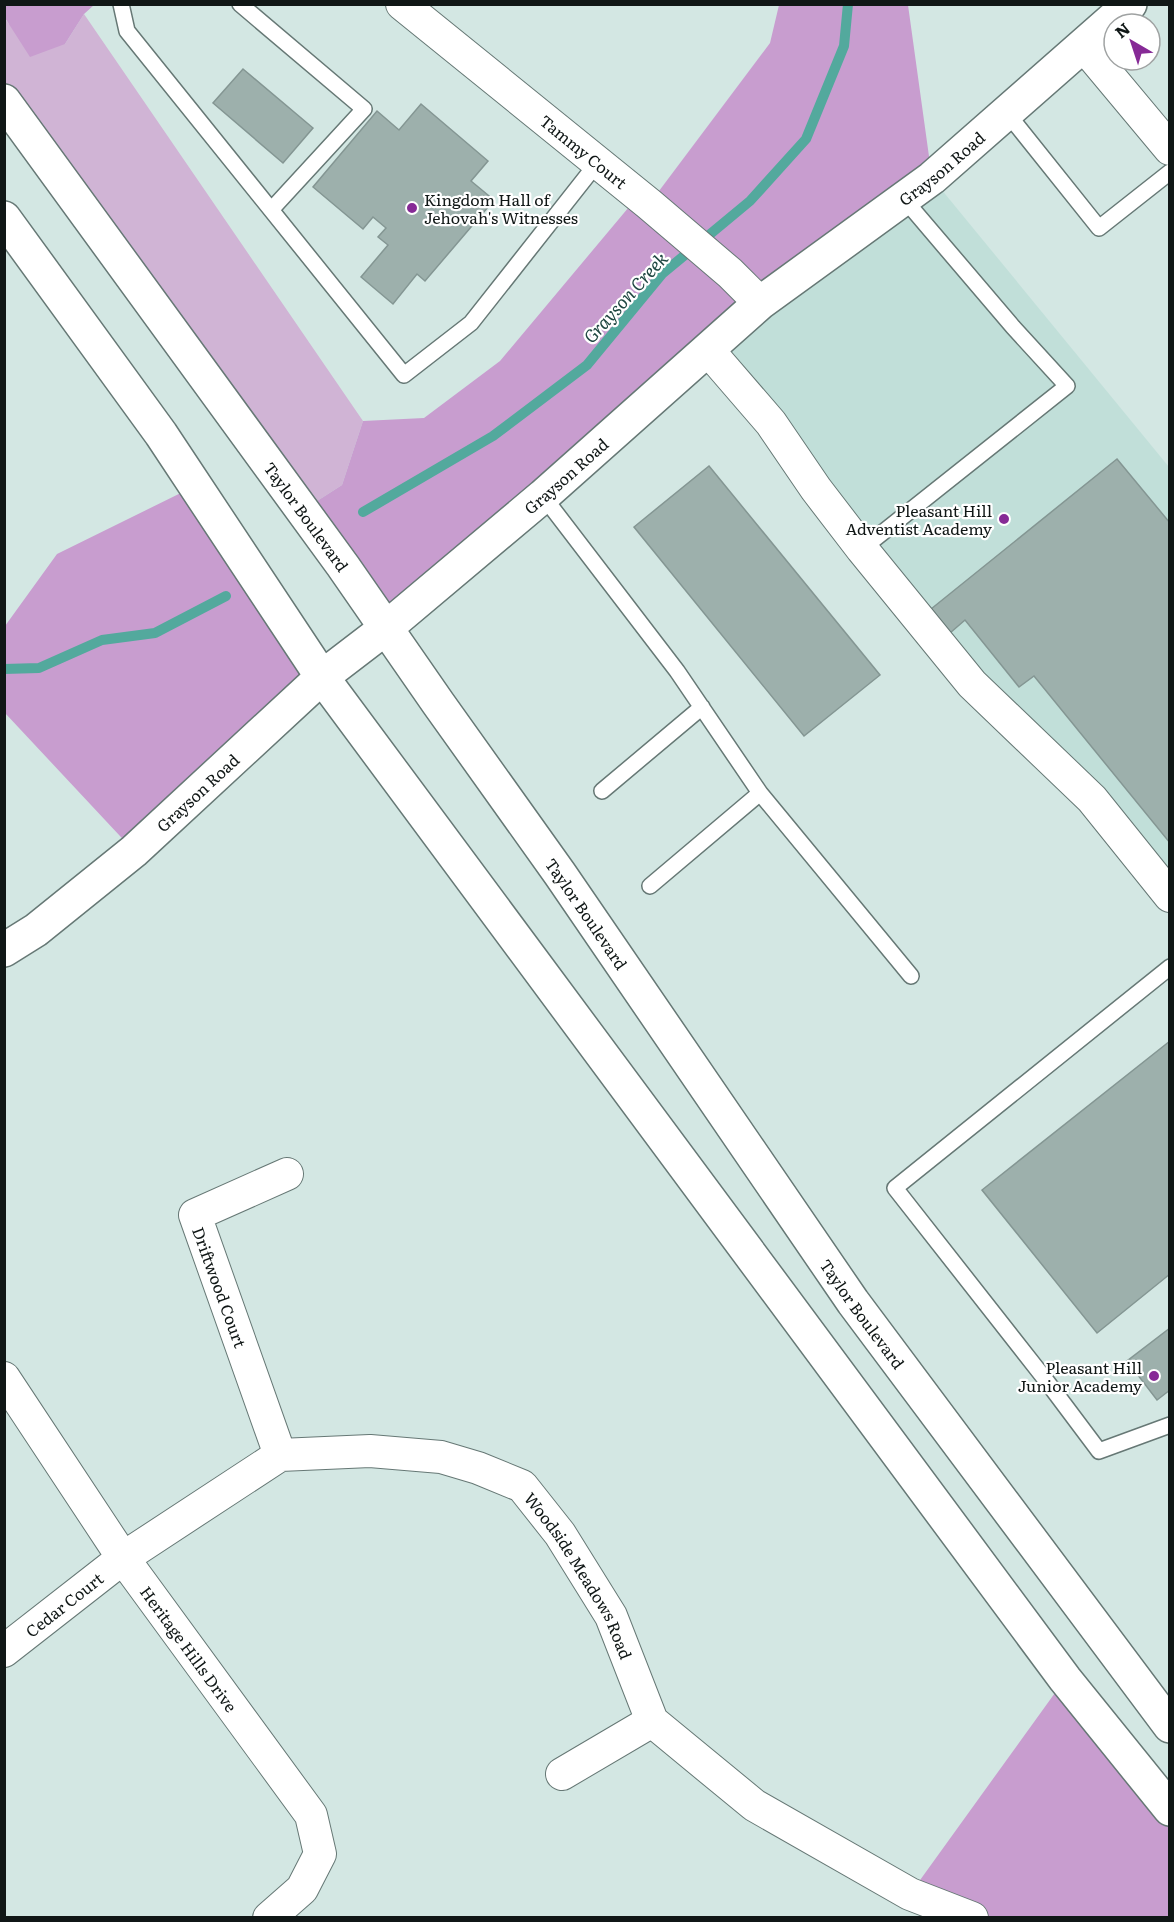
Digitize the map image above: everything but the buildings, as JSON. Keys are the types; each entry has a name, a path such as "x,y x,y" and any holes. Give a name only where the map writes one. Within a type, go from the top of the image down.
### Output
{"main road":[{"name":"Grayson Road","path":"4,950 36,930 134,851 322,677 386,628 543,496 760,303 932,178 1130,4"},
{"name":"Taylor Boulevard","path":"4,101 336,556 560,874 853,1302 1170,1726"},
{"path":"4,218 161,434 322,677 1058,1669 1170,1809"}],"street":[{"name":"Tammy Court","path":"402,4 649,204 730,273 760,303"},
{"path":"1084,46 1170,149"},
{"path":"708,350 771,423 816,489 862,549 972,684 1092,799 1170,896"},
{"name":"Driftwood Court","path":"280,1455 195,1215 287,1174"},
{"name":"Heritage Hills Drive","path":"4,1378 123,1558 311,1815 320,1854 302,1889 269,1917"},
{"name":"Woodside Meadows Road","path":"280,1455 369,1451 441,1457 478,1468 522,1486 560,1534 610,1616 652,1721 754,1805 910,1894 972,1917"},
{"path":"123,1558 280,1455"},
{"name":"Cedar Court","path":"4,1651 123,1558"},
{"path":"562,1774 652,1721"}],"lane":[{"path":"121,4 127,31 404,375 471,323 598,162"},
{"path":"240,4 364,109 271,210"},
{"path":"1007,114 1099,228 1170,172"},
{"path":"862,549 1067,386 1013,327 904,199"},
{"path":"543,496 657,644 760,793 911,976"},
{"path":"602,790 702,707"},
{"path":"650,886 760,793"},
{"path":"1170,967 896,1188 1099,1451 1170,1425"}],"shaded area":[{"path":"5,4 94,5 84,14 65,44 30,57 5,18"},
{"path":"779,5 908,5 932,178 386,628 303,510 342,485 363,421 424,418 500,361 639,195 650,203 770,43"},
{"path":"84,14 363,421 342,485 303,510 5,101 4,18 9,24 65,44"},
{"name":"Pleasant Hill Adventist Academy","path":"932,178 1169,467 1169,896 972,684 708,350"},
{"path":"195,486 322,677 134,851 5,713 5,626 57,554"},
{"path":"1065,1679 1169,1809 1169,1917 972,1917 910,1894"}],"waterway":[{"name":"Grayson Creek","path":"363,512 493,436 587,365 662,274 750,201 806,139 844,46 848,4"},
{"name":"Grayson Creek","path":"4,669 39,668 102,640 155,633 226,596"}],"place":[{"name":"Kingdom Hall of Jehovah's Witnesses","path":"412,208"},
{"name":"Pleasant Hill Adventist Academy","path":"1004,519"},
{"name":"Pleasant Hill Junior Academy","path":"1154,1376"}]}
